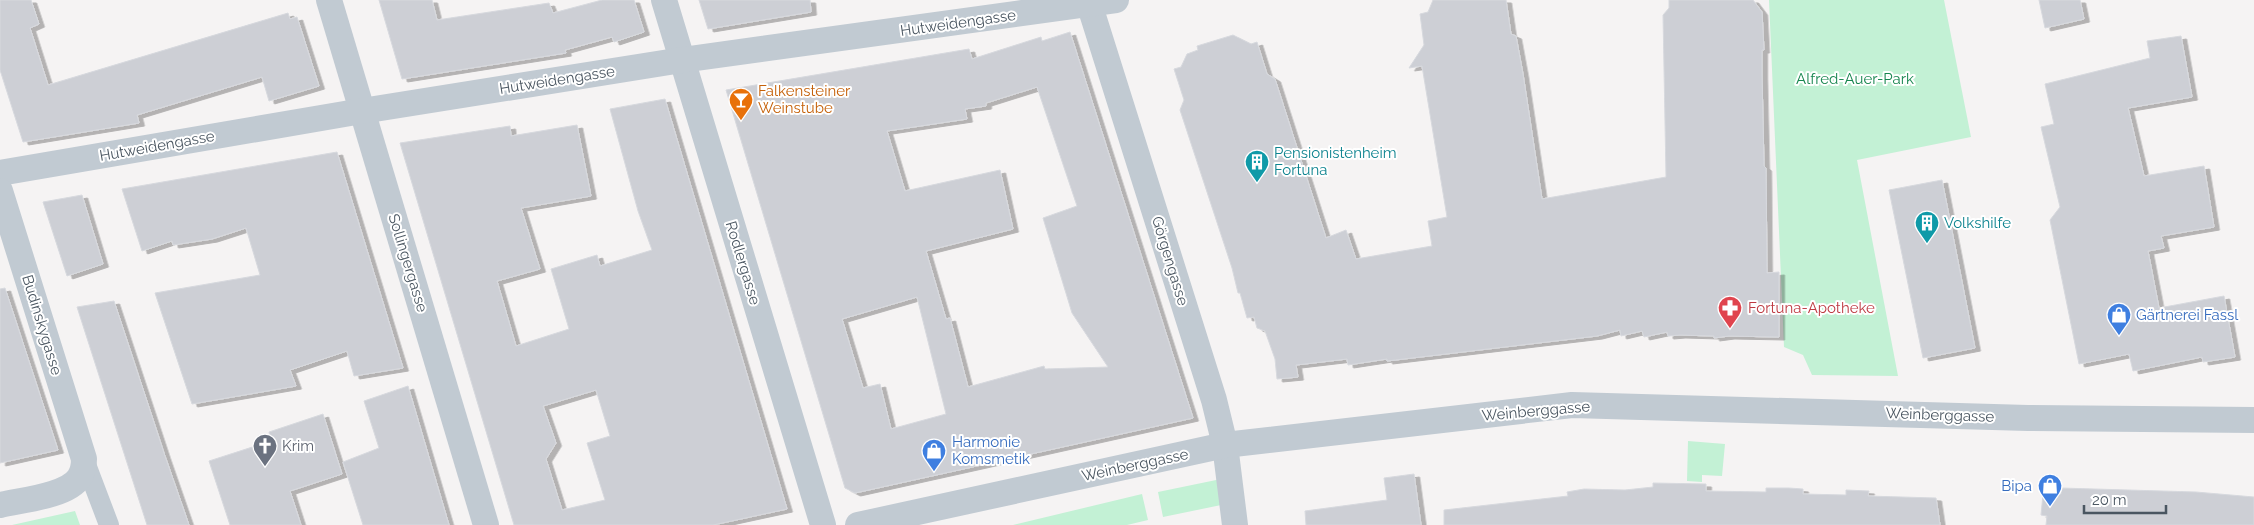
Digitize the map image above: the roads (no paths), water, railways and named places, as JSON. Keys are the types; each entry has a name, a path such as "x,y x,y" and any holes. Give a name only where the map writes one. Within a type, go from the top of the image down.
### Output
{"street":[{"name":"Sollingergasse","path":"330,0 486,525"},
{"name":"Rodlergasse","path":"664,0 823,525"},
{"name":"Hutweidengasse","path":"0,173 362,111 682,60 1089,2 1116,0"},
{"name":"Görgengasse","path":"1089,2 1214,400 1225,445 1236,525"},
{"name":"Budinskygasse","path":"0,191 84,459"},
{"name":"Weinberggasse","path":"858,525 1225,445 1572,405 2028,418 2254,420"},
{"path":"0,505 61,491 71,486 79,478 84,459"},
{"path":"84,459 109,525"}],"place":[{"name":"Falkensteiner Weinstube","path":"741,121"},
{"name":"Pensionistenheim Fortuna","path":"1257,183"},
{"name":"Volkshilfe","path":"1927,244"},
{"name":"Fortuna-Apotheke","path":"1730,329"},
{"name":"Gärtnerei Fassl","path":"2119,336"},
{"name":"Krim","path":"265,467"},
{"name":"Harmonie Komsmetik","path":"934,472"},
{"name":"Bipa","path":"2050,507"}],"park label":[{"name":"Alfred-Auer-Park","path":"1855,79"}]}
